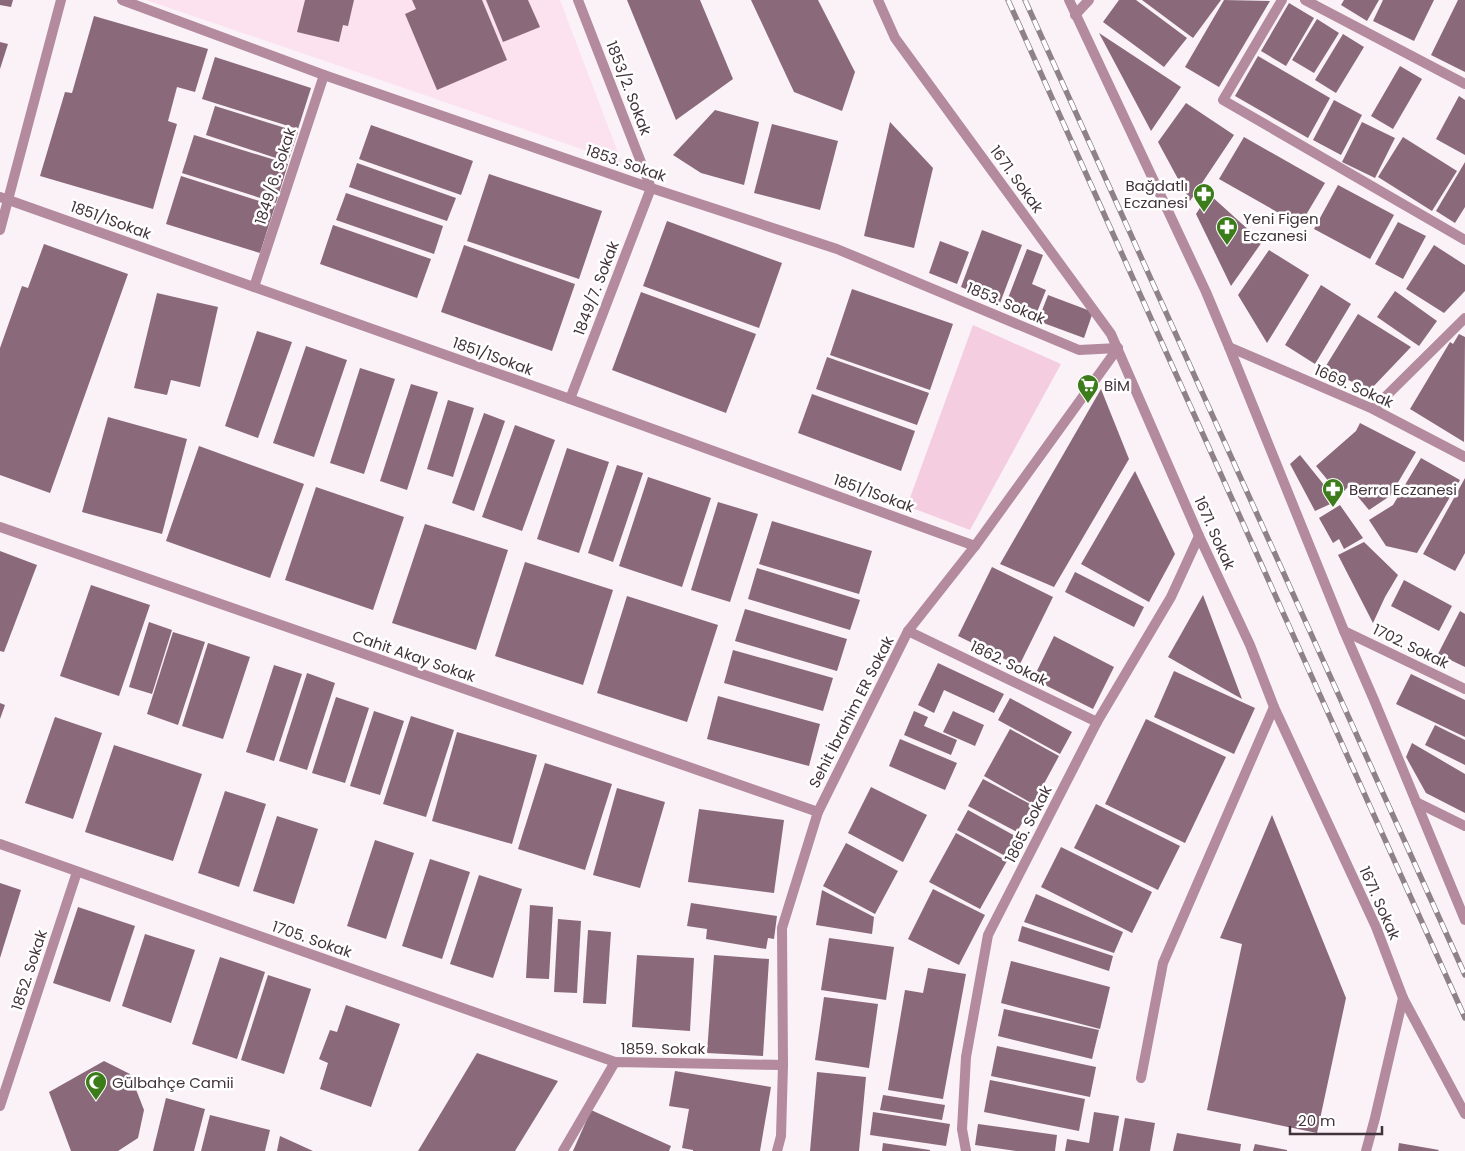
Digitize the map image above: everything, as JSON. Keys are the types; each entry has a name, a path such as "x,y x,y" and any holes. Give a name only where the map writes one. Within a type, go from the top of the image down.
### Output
{"street":[{"path":"0,230 4,198 61,0"},
{"name":"1853. Sokak","path":"122,0 324,75 651,188 838,249 1079,350 1118,348"},
{"name":"1853/2. Sokak","path":"578,0 651,188"},
{"name":"1671. Sokak","path":"878,0 895,38 1111,334 1198,536 1250,645 1274,706 1376,927 1403,998 1465,1114"},
{"path":"1069,0 1206,292 1465,920"},
{"path":"1075,15 1089,0"},
{"path":"1282,0 1223,100 1465,240"},
{"path":"1305,0 1465,84"},
{"name":"1849/6. Sokak","path":"254,287 324,75"},
{"name":"1849/7. Sokak","path":"570,399 651,188"},
{"name":"1851/1Sokak","path":"4,198 570,399 975,546"},
{"path":"1373,410 1465,318"},
{"name":"1669. Sokak","path":"1229,347 1373,410 1465,457"},
{"name":"Sehit İbrahim ER Sokak","path":"777,1151 781,1136 783,1065 782,928 818,812 908,631 975,546 1118,348"},
{"name":"Cahit Akay Sokak","path":"0,527 818,812"},
{"name":"1865. Sokak","path":"966,1151 962,1129 966,1057 988,935 1097,722 1171,597 1198,536"},
{"name":"1702. Sokak","path":"1344,630 1465,689"},
{"name":"1862. Sokak","path":"908,631 1097,722"},
{"path":"1141,1078 1163,963 1274,706"},
{"path":"1416,802 1465,826"},
{"name":"1705. Sokak","path":"0,844 615,1062"},
{"name":"1852. Sokak","path":"0,1106 77,872"},
{"path":"1366,1151 1376,1118 1403,998"},
{"name":"1859. Sokak","path":"563,1151 615,1062 783,1065"}],"shaded area":[{"path":"146,0 560,0 622,163 296,51"},
{"path":"973,325 1061,364 970,530 907,506"}],"building":[{"path":"0,0 13,0 11,7 0,5"},
{"path":"305,0 354,0 348,26 343,25 339,42 297,32"},
{"path":"412,0 482,0 507,60 437,90 405,14 416,9"},
{"path":"486,0 528,0 540,27 503,42"},
{"path":"627,0 700,0 733,79 676,120"},
{"path":"751,0 818,0 855,72 842,111 794,92"},
{"path":"1119,0 1136,0 1187,38 1164,67 1103,22"},
{"path":"1142,0 1221,0 1193,38"},
{"path":"1224,0 1270,1 1219,87 1185,67"},
{"path":"1344,0 1379,0 1367,21 1341,5"},
{"path":"1383,0 1434,0 1414,41 1373,21"},
{"path":"1458,0 1465,0 1465,72 1431,55"},
{"path":"1289,3 1314,18 1286,66 1261,51"},
{"path":"94,16 208,49 195,92 177,87 168,121 177,124 153,209 40,176 65,92 72,93"},
{"path":"1317,19 1339,33 1314,73 1292,60"},
{"path":"1099,33 1181,87 1151,131"},
{"path":"1343,34 1364,47 1336,93 1315,80"},
{"path":"0,42 8,44 0,69"},
{"path":"1258,56 1330,98 1308,138 1235,96"},
{"path":"215,57 311,88 298,129 202,99"},
{"path":"1400,66 1422,79 1393,129 1371,116"},
{"path":"1459,96 1465,100 1465,155 1436,139"},
{"path":"1334,100 1362,115 1341,155 1313,140"},
{"path":"1186,103 1234,135 1190,201 1158,142"},
{"path":"215,106 298,132 288,162 206,135"},
{"path":"715,110 759,122 744,185 701,173 673,155"},
{"path":"890,122 933,168 914,248 864,236"},
{"path":"1362,122 1395,138 1375,178 1342,162"},
{"path":"772,124 838,141 820,210 754,193"},
{"path":"371,125 473,161 461,195 359,159"},
{"path":"194,135 288,164 276,203 182,173"},
{"path":"1244,137 1325,183 1300,225 1219,179"},
{"path":"1403,137 1457,171 1432,211 1378,177"},
{"path":"1465,162 1465,207 1455,223 1436,211"},
{"path":"357,163 456,198 447,221 349,187"},
{"path":"489,174 602,211 579,279 467,241"},
{"path":"181,176 275,206 260,253 166,224"},
{"path":"1338,185 1394,215 1370,259 1314,229"},
{"path":"346,193 443,226 434,254 336,220"},
{"path":"1209,194 1262,242 1231,286 1196,214"},
{"path":"667,221 782,263 759,328 643,286"},
{"path":"1398,222 1426,236 1403,279 1375,264"},
{"path":"333,225 431,259 417,298 320,264"},
{"path":"982,230 1022,245 1000,303 961,287"},
{"path":"940,241 969,252 957,284 929,273"},
{"path":"44,244 128,274 50,493 0,475 0,348 22,286 28,288"},
{"path":"464,245 575,284 552,351 441,312"},
{"path":"1434,245 1465,265 1465,291 1444,313 1406,289"},
{"path":"1027,249 1043,255 1032,284 1046,290 1035,317 1005,306"},
{"path":"1269,250 1309,275 1267,343 1238,295"},
{"path":"1321,285 1351,304 1315,364 1285,345"},
{"path":"852,289 953,324 930,390 830,355"},
{"path":"1395,291 1437,321 1419,346 1377,317"},
{"path":"641,292 756,334 726,413 612,370"},
{"path":"157,293 218,307 200,387 171,380 167,395 134,388"},
{"path":"1048,295 1093,312 1084,338 1038,321"},
{"path":"1358,314 1411,347 1370,390 1324,369"},
{"path":"257,331 292,342 258,438 225,426"},
{"path":"1459,334 1465,337 1464,442 1410,409 1450,342 1453,344"},
{"path":"306,346 347,360 314,457 273,443"},
{"path":"827,357 929,393 917,425 816,389"},
{"path":"360,368 395,379 364,474 330,463"},
{"path":"411,384 438,392 407,490 380,481"},
{"path":"1101,389 1129,459 1054,587 1000,564"},
{"path":"812,394 915,431 901,471 798,433"},
{"path":"448,400 474,408 453,477 427,469"},
{"path":"484,413 505,421 474,511 452,503"},
{"path":"108,417 187,439 162,534 82,512"},
{"path":"1360,423 1416,452 1390,496 1369,510 1349,486 1340,495 1316,466 1356,431"},
{"path":"515,425 555,440 522,531 482,517"},
{"path":"199,446 304,484 270,578 166,541"},
{"path":"567,448 609,462 579,553 537,539"},
{"path":"1300,455 1337,501 1315,511 1290,464"},
{"path":"1421,458 1460,480 1417,553 1386,546 1369,520 1393,505"},
{"path":"617,465 643,473 613,562 588,553"},
{"path":"1135,471 1175,554 1149,602 1081,564"},
{"path":"648,477 711,498 682,587 619,566"},
{"path":"1465,478 1465,553 1455,571 1423,554"},
{"path":"316,487 404,517 373,610 285,580"},
{"path":"718,502 758,514 730,602 691,590"},
{"path":"1340,505 1363,538 1344,549 1339,539 1333,543 1319,518"},
{"path":"772,521 872,551 859,594 759,564"},
{"path":"425,524 508,550 476,650 392,623"},
{"path":"1364,542 1398,575 1373,623 1338,555"},
{"path":"0,551 37,565 4,652 0,651"},
{"path":"525,562 613,590 583,685 495,656"},
{"path":"992,567 1053,597 1019,666 958,636"},
{"path":"757,568 860,600 850,630 748,599"},
{"path":"1075,572 1144,607 1134,627 1065,592"},
{"path":"1404,580 1452,606 1439,631 1391,606"},
{"path":"91,585 150,605 119,696 60,676"},
{"path":"1203,595 1242,699 1168,657"},
{"path":"627,596 718,625 687,722 597,693"},
{"path":"745,609 847,639 837,671 735,641"},
{"path":"1460,611 1465,614 1465,667 1438,654"},
{"path":"149,622 172,630 152,694 129,687"},
{"path":"173,632 205,642 178,725 147,714"},
{"path":"1054,636 1114,667 1093,709 1033,679"},
{"path":"208,643 250,657 223,739 182,726"},
{"path":"733,650 833,678 823,711 724,683"},
{"path":"938,663 1004,694 994,713 944,690 934,713 918,705"},
{"path":"274,665 302,674 274,761 246,752"},
{"path":"1174,671 1255,708 1234,754 1154,717"},
{"path":"307,673 335,683 307,770 279,761"},
{"path":"1411,674 1465,700 1465,737 1396,704"},
{"path":"718,696 820,724 809,766 707,739"},
{"path":"336,697 369,708 345,783 312,773"},
{"path":"1010,698 1072,732 1060,754 998,720"},
{"path":"0,703 5,705 0,719"},
{"path":"374,711 404,721 380,795 350,786"},
{"path":"914,711 928,717 924,726 957,740 951,755 904,735"},
{"path":"953,711 984,725 975,746 943,732"},
{"path":"411,716 454,730 426,817 383,804"},
{"path":"55,717 102,733 73,819 25,803"},
{"path":"1146,719 1226,757 1185,843 1105,804"},
{"path":"1435,725 1465,740 1465,765 1425,745"},
{"path":"1010,729 1059,756 1033,804 984,776"},
{"path":"457,732 537,755 512,844 432,821"},
{"path":"900,739 957,763 945,790 889,766"},
{"path":"1412,743 1465,774 1465,813 1426,793 1406,757"},
{"path":"114,745 202,774 173,861 85,832"},
{"path":"545,763 612,784 585,870 518,849"},
{"path":"983,779 1032,805 1017,832 968,806"},
{"path":"871,787 927,815 903,862 848,833"},
{"path":"617,788 665,802 640,888 593,875"},
{"path":"225,791 266,804 239,887 198,873"},
{"path":"1096,804 1180,846 1158,890 1074,848"},
{"path":"699,809 784,820 774,893 688,882"},
{"path":"968,810 1017,837 1007,857 957,830"},
{"path":"1272,815 1346,998 1317,1133 1207,1110 1242,944 1220,938"},
{"path":"277,816 318,829 294,904 253,891"},
{"path":"956,833 1007,861 980,909 929,882"},
{"path":"375,840 414,853 386,939 347,926"},
{"path":"846,843 898,871 875,914 823,886"},
{"path":"1061,847 1152,892 1132,933 1041,887"},
{"path":"430,859 470,872 442,959 402,946"},
{"path":"479,875 522,889 493,978 450,964"},
{"path":"0,883 21,890 0,958"},
{"path":"933,889 985,915 959,965 908,939"},
{"path":"822,890 874,917 872,934 816,925"},
{"path":"1036,894 1123,932 1114,953 1024,922"},
{"path":"691,903 777,916 774,939 768,938 766,949 706,939 707,929 687,926"},
{"path":"530,905 553,907 549,979 526,978"},
{"path":"78,907 135,926 110,1002 53,983"},
{"path":"558,919 581,921 577,993 554,992"},
{"path":"1022,926 1113,956 1109,971 1018,941"},
{"path":"588,930 611,932 606,1004 583,1003"},
{"path":"145,934 195,950 171,1023 122,1006"},
{"path":"829,938 894,947 886,1000 821,990"},
{"path":"637,955 694,958 690,1031 632,1027"},
{"path":"714,955 769,959 763,1056 707,1053"},
{"path":"220,957 265,972 237,1059 192,1044"},
{"path":"1011,961 1110,987 1100,1029 1001,1003"},
{"path":"928,968 966,974 943,1099 888,1090 905,990 923,993"},
{"path":"268,975 311,989 284,1074 241,1060"},
{"path":"824,997 878,1004 869,1068 815,1060"},
{"path":"346,1005 400,1024 371,1107 320,1089 328,1063 319,1059 330,1030 337,1032"},
{"path":"1004,1009 1099,1030 1092,1059 998,1036"},
{"path":"997,1046 1096,1067 1090,1097 991,1076"},
{"path":"477,1053 558,1081 515,1151 418,1151"},
{"name":"Gülbahçe Camii","path":"104,1061 130,1074 144,1110 138,1138 118,1151 71,1151 49,1092"},
{"path":"675,1071 771,1087 760,1151 693,1151 682,1148 689,1109 669,1106"},
{"path":"817,1072 866,1077 859,1151 810,1151"},
{"path":"990,1080 1085,1099 1079,1131 984,1112"},
{"path":"883,1095 945,1105 942,1120 880,1110"},
{"path":"166,1098 205,1109 194,1151 153,1151"},
{"path":"591,1110 671,1146 669,1151 573,1151"},
{"path":"873,1112 950,1124 946,1146 870,1135"},
{"path":"1094,1112 1119,1116 1113,1151 1065,1151 1067,1139 1089,1143"},
{"path":"210,1115 270,1130 265,1151 201,1151"},
{"path":"1125,1118 1155,1123 1150,1151 1119,1151"},
{"path":"978,1124 1057,1135 1055,1151 1016,1151 975,1145"},
{"path":"1177,1133 1241,1144 1240,1151 1173,1151"},
{"path":"280,1136 313,1151 277,1151"},
{"path":"883,1143 930,1150 930,1151 882,1151"},
{"path":"1399,1143 1439,1150 1398,1151"},
{"path":"1255,1144 1287,1150 1287,1151 1253,1151"}],"railway":[{"path":"1008,0 1465,1018"},
{"path":"1025,0 1465,975"}],"place":[{"name":"Bağdatlı Eczanesi","path":"1204,213"},
{"name":"Yeni Figen Eczanesi","path":"1227,246"},
{"name":"BİM","path":"1088,404"},
{"name":"Berra Eczanesi","path":"1333,508"},
{"name":"Gülbahçe Camii","path":"96,1101"}]}
